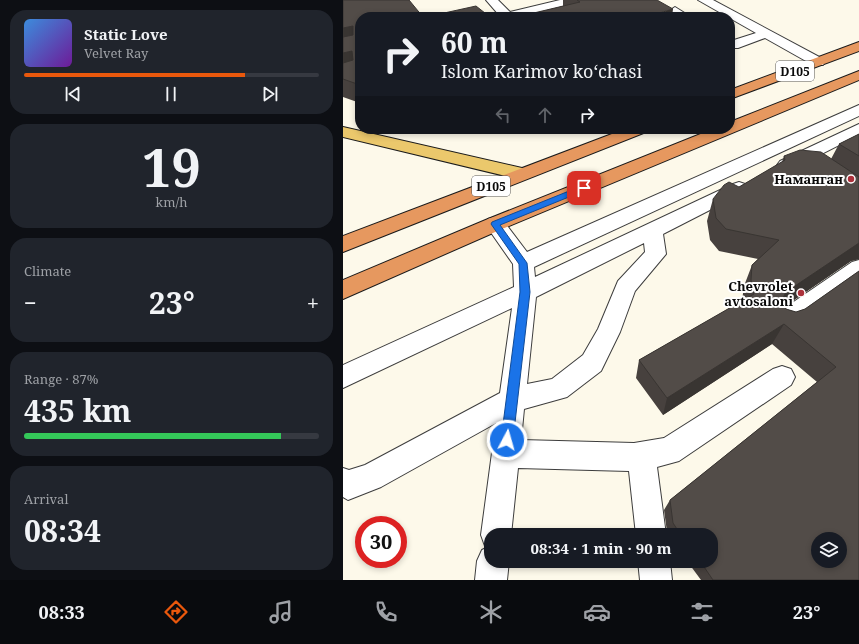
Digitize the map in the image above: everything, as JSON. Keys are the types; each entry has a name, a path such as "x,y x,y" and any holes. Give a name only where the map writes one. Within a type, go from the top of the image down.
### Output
{"highway":[{"name":"D105","path":"735,93 859,46"},
{"name":"D105","path":"735,126 858,77"},
{"name":"D105","path":"343,244 627,134"},
{"path":"343,290 495,224 715,134"}],"main road":[{"path":"343,132 522,174"}],"street":[{"path":"492,0 501,12"},
{"path":"526,12 575,0"},
{"path":"705,0 722,12"},
{"path":"735,21 766,34 818,62"},
{"path":"735,44 766,34"},
{"path":"523,263 859,110"},
{"path":"343,377 525,292 765,175 807,162 859,129"},
{"path":"783,145 807,162"},
{"path":"495,224 523,263 525,292 497,528"},
{"path":"343,482 348,485 371,477 512,400 558,389 592,363 608,332 626,287 656,254 652,230"},
{"path":"784,320 859,268"},
{"path":"505,454 641,456 669,451 782,377"},
{"path":"641,456 650,528"},
{"path":"491,580 492,568"},
{"path":"655,568 656,580"}],"building":[{"path":"343,0 409,0 419,12 355,12 355,83 343,79 343,63 353,60 352,51 343,53 343,37 353,35 353,26 343,28"},
{"path":"577,0 657,0 673,9 663,12 538,12 580,2"},
{"path":"476,6 484,12 449,12"},
{"path":"859,134 859,156 839,144"},
{"path":"800,150 821,152 859,177 859,243 786,292 782,300 786,309 796,312 805,309 859,271 859,580 713,580 705,568 718,568 718,528 676,528 673,523 670,500 836,367 784,324 667,398 639,360 754,294 751,280 752,265 779,240 726,229 716,218 713,199 724,185 729,182 739,187 785,160 784,156"}],"place":[{"name":"Наманган","path":"851,179"},
{"name":"Chevrolet avtosaloni","path":"801,293"}],"route":[{"path":"507,440 525,292 523,263 495,224 584,188"}]}
